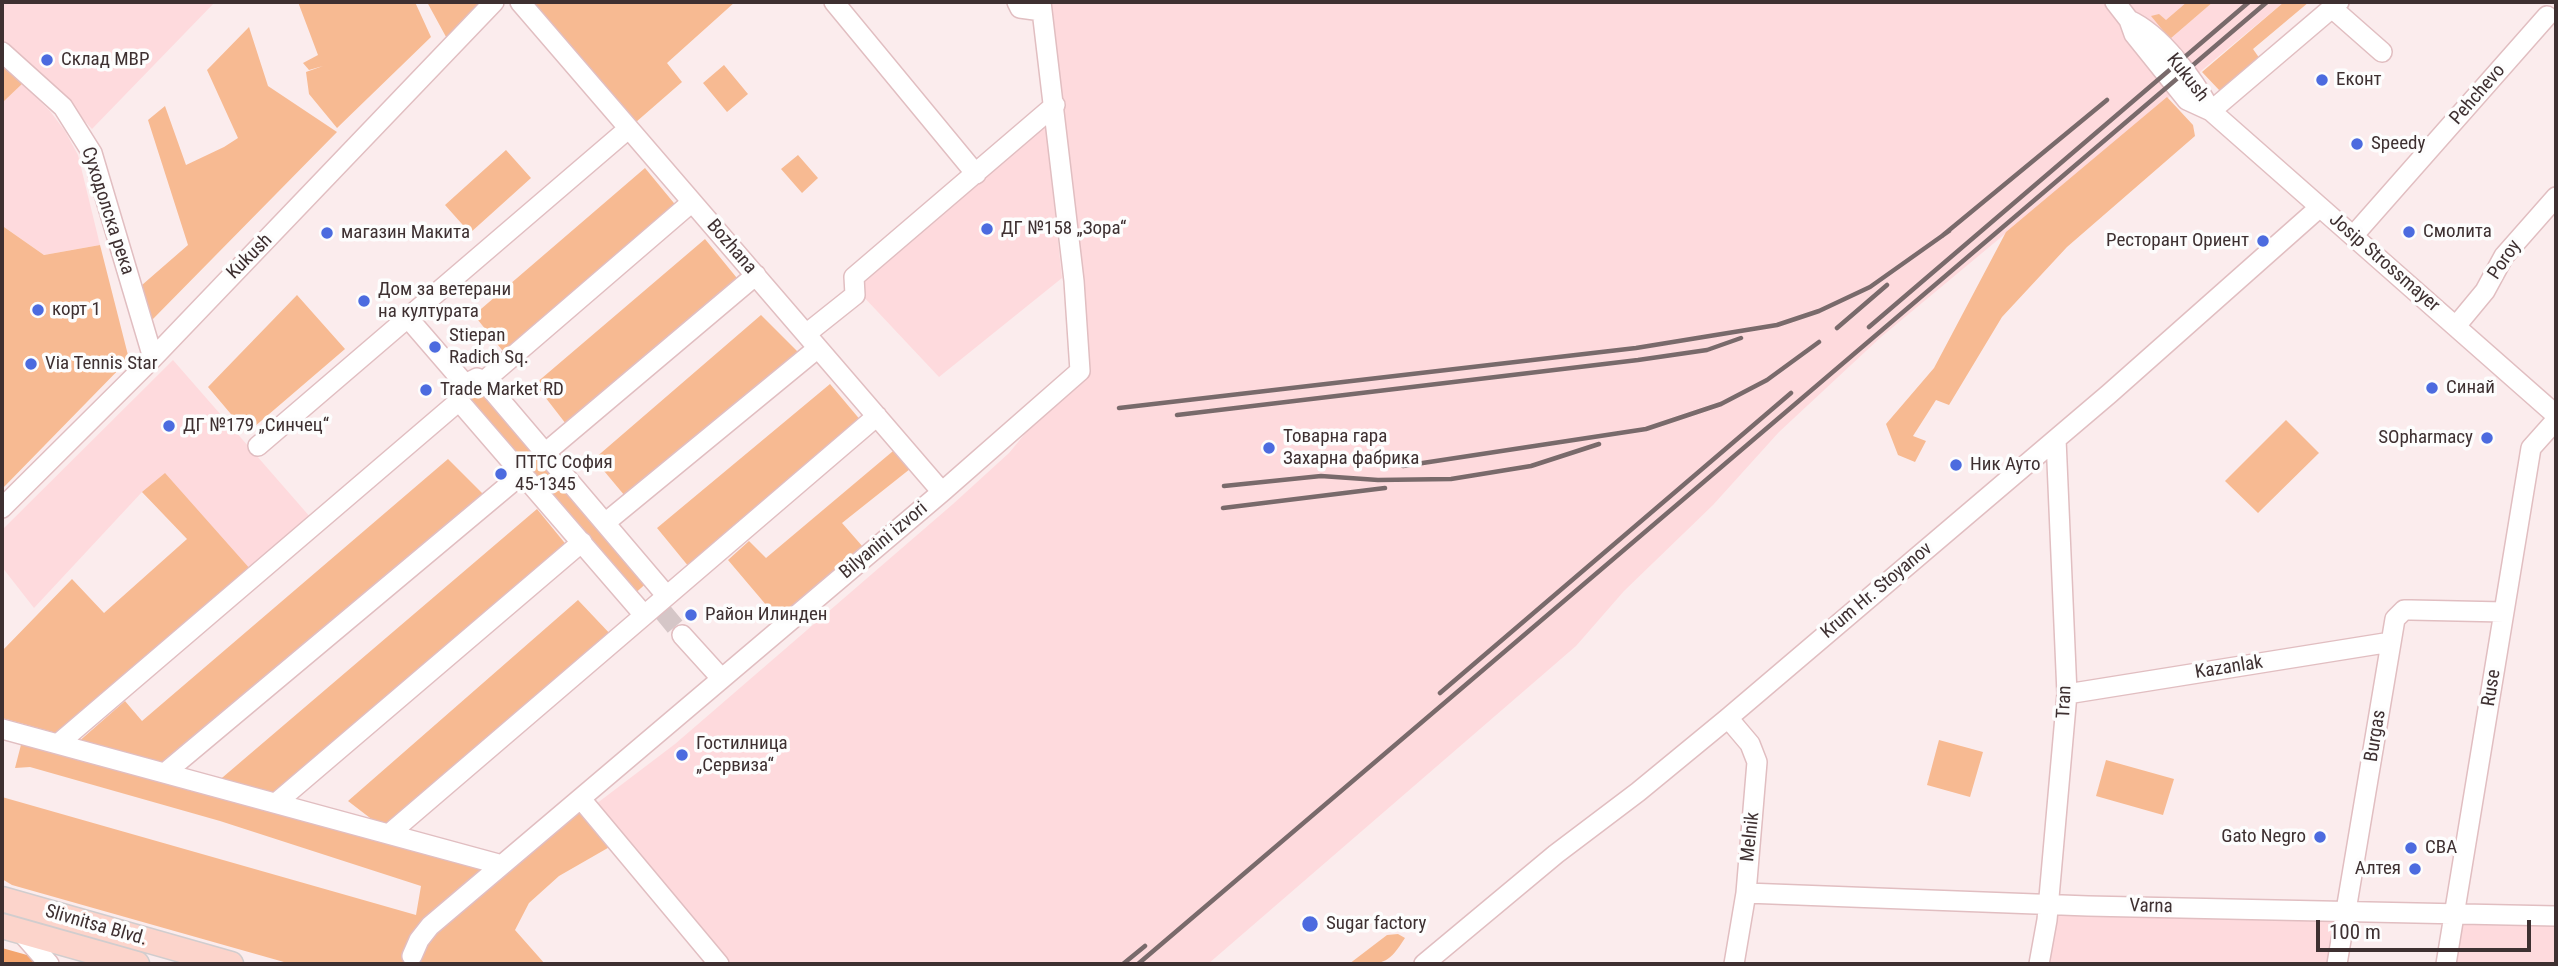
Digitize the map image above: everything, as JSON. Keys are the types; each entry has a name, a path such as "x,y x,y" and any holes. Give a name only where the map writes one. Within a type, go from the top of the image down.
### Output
{"main road":[{"name":"Slivnitsa Blvd.","path":"2,899 231,964"},
{"name":"Slivnitsa Blvd.","path":"11,928 137,964"}],"street":[{"name":"Kukush","path":"2,508 153,358 494,2"},
{"name":"Bozhana","path":"520,2 942,492"},
{"path":"834,2 976,174"},
{"path":"1017,2 1020,8 1042,6"},
{"name":"Kukush","path":"2115,2 2129,20 2134,34 2187,100 2211,111"},
{"path":"2211,111 2335,5 2382,52"},
{"name":"Bilyanini izvori","path":"412,956 419,940 430,926 942,492 1080,371 1074,281 1042,6"},
{"name":"Pehchevo","path":"2353,236 2548,14"},
{"name":"Суходолска река","path":"2,52 63,107 92,153 153,358"},
{"path":"605,523 812,341 855,295 854,276 1055,105"},
{"name":"Josip Strossmayer","path":"2211,111 2556,415"},
{"path":"258,446 628,129"},
{"name":"Poroy","path":"2456,326 2485,291 2504,256 2556,197"},
{"path":"59,743 469,389 692,202"},
{"name":"Krum Hr. Stoyanov","path":"1432,962 1556,854 1638,792 1728,718 2109,394 2319,207"},
{"path":"545,453 756,275"},
{"path":"408,318 469,389 522,474 582,542 657,606"},
{"path":"469,389 545,453 605,523 657,606"},
{"path":"389,834 877,416"},
{"name":"Ruse","path":"2446,964 2531,448 2556,420"},
{"name":"Tran","path":"2039,964 2048,905 2067,694 2056,439"},
{"path":"166,772 522,474"},
{"path":"276,803 582,542"},
{"name":"Burgas","path":"2337,964 2348,912 2395,619 2404,610 2504,612"},
{"path":"682,635 721,678"},
{"name":"Kazanlak","path":"2067,694 2391,642"},
{"name":"Melnik","path":"1728,718 1751,744 1757,762 1746,893 1734,964"},
{"path":"2,729 502,865"},
{"path":"581,799 719,964"},
{"name":"Varna","path":"1746,893 2048,905 2556,916"},
{"path":"11,928 49,964"}],"shaded area":[{"path":"2,2 215,2 92,129 65,100 2,44"},
{"path":"298,2 415,2 431,37 337,128 309,94 306,72 323,66 309,70 303,63 318,55"},
{"path":"427,2 494,2 451,46"},
{"path":"520,2 735,2 667,63 682,82 628,129"},
{"path":"1041,2 2195,2 2161,33 2170,39 2213,2 2284,2 1881,337 1779,432 1713,505 1624,591 1576,646 1208,964 730,964 596,804 675,744 953,504 1009,453 1069,380 1080,371"},
{"path":"2187,2 2213,2 2170,39 2151,16 2159,14 2166,20"},
{"path":"2284,2 2309,2 2253,49 2260,59 2220,91 2202,72"},
{"path":"249,27 268,86 337,132 152,320 142,285 188,245 148,120 165,106 186,165 238,138 207,70"},
{"path":"724,65 748,94 727,112 703,83"},
{"path":"2,66 22,84 2,103"},
{"path":"22,84 50,111 78,155 100,245 44,255 2,228 2,103"},
{"path":"2167,97 2193,125 2195,136 2067,247 2002,317 1949,405 1936,400 1913,436 1926,441 1915,462 1898,455 1886,424 1934,368 2006,232"},
{"name":"ДГ №158 „Зора“","path":"1045,121 1062,278 939,377 861,294 860,276"},
{"path":"506,150 531,178 470,233 445,205"},
{"path":"798,155 818,178 802,193 781,169"},
{"path":"645,168 678,208 506,355 474,315"},
{"name":"Via Tennis Star","path":"2,228 44,255 100,245 129,359 2,489"},
{"path":"705,239 741,283 566,424 535,384"},
{"path":"297,295 345,349 247,433 208,387"},
{"path":"761,315 800,354 625,496 594,459"},
{"name":"ДГ №179 „Синчец“","path":"173,360 311,518 233,585 142,492 34,608 2,567 2,530"},
{"path":"482,383 652,578 630,598 461,402"},
{"path":"830,384 862,422 689,567 657,528"},
{"path":"2286,420 2319,453 2258,513 2225,481"},
{"path":"899,446 915,465 842,523 863,547 778,619 728,560 749,541 766,558"},
{"path":"448,459 485,496 163,768 77,743 125,701 142,721"},
{"path":"165,473 251,570 56,733 2,718 2,651 72,579 104,613 187,539 142,492"},
{"path":"537,509 568,547 276,798 216,783"},
{"path":"578,600 613,637 387,831 348,801"},
{"path":"23,737 504,872 580,809 613,845 559,876 529,903 515,930 545,964 291,964 12,885 2,879 2,797 416,915 421,886 220,821 30,767 15,768"},
{"path":"1939,740 1983,752 1970,797 1927,785"},
{"path":"2106,760 2174,779 2163,815 2096,796"},
{"path":"2048,905 2348,912 2337,964 2039,964"},
{"path":"2454,914 2556,916 2556,964 2446,964"},
{"path":"1398,934 1405,938 1388,959 1377,963 1349,964 1387,935"},
{"path":"2,948 27,955 37,964 2,964"}],"tunnel":[{"path":"663,612 682,635"}],"railway":[{"path":"1869,327 2249,2"},
{"path":"1138,964 2267,2"},
{"path":"1942,236 2107,100"},
{"path":"1119,408 1636,348 1777,325 1819,311 1870,287 1949,231"},
{"path":"1837,328 1887,285"},
{"path":"1177,415 1638,360 1707,350 1741,338"},
{"path":"1403,466 1646,429 1721,404 1767,380 1819,342"},
{"path":"1440,693 1791,393"},
{"path":"1224,486 1321,476 1378,480 1451,479 1531,466 1599,444"},
{"path":"1223,508 1385,488"},
{"path":"1123,964 1145,946"}],"place":[{"name":"Склад МВР","path":"47,60"},
{"name":"Еконт","path":"2322,80"},
{"name":"Speedy","path":"2357,144"},
{"name":"ДГ №158 „Зора“","path":"987,229"},
{"name":"Смолита","path":"2409,232"},
{"name":"магазин Макита","path":"327,233"},
{"name":"Ресторант Ориент","path":"2263,241"},
{"name":"Дом за ветерани на културата","path":"364,301"},
{"name":"корт 1","path":"38,310"},
{"name":"Stiepan Radich Sq.","path":"435,347"},
{"name":"Via Tennis Star","path":"31,364"},
{"name":"Синай","path":"2432,388"},
{"name":"Trade Market RD","path":"426,390"},
{"name":"ДГ №179 „Синчец“","path":"169,426"},
{"name":"SOpharmacy","path":"2487,438"},
{"name":"Товарна гара Захарна фабрика","path":"1269,448"},
{"name":"Ник Ауто","path":"1956,465"},
{"name":"ПТТС София 45-1345","path":"501,474"},
{"name":"Район Илинден","path":"691,615"},
{"name":"Гостилница „Сервиза“","path":"682,755"},
{"name":"Gato Negro","path":"2320,837"},
{"name":"CBA","path":"2411,848"},
{"name":"Алтея","path":"2415,869"},
{"name":"Sugar factory","path":"1310,924"}]}
